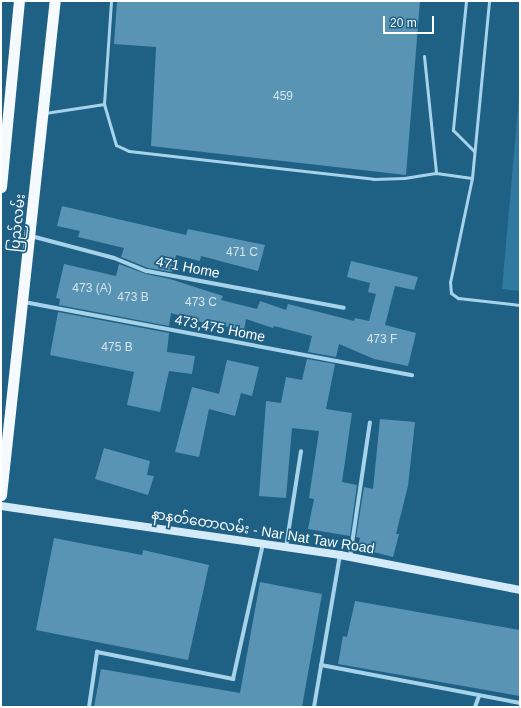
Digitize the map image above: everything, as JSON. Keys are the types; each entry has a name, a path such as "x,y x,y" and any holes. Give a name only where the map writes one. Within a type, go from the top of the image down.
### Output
{"highway":[{"name":"ပြည်လမ်း","path":"1,187 19,1"},
{"name":"ပြည်လမ်း","path":"1,495 24,302 55,1"}],"main road":[{"name":"နာနတ်တောလမ်း - Nar Nat Taw Road","path":"1,506 340,555 520,590"}],"street":[{"name":"471 Home","path":"31,236 114,258 147,271 344,308"},
{"name":"473,475 Home","path":"24,302 412,375"},
{"path":"350,557 370,422"},
{"path":"286,547 301,451"},
{"path":"89,707 97,652 233,680 263,544"},
{"path":"314,707 340,555"},
{"path":"321,665 520,703"},
{"path":"475,707 478,696"}],"lane":[{"path":"111,1 104,104 116,146 129,151 373,179 404,178 436,173 472,178"},
{"path":"466,1 453,130 474,151"},
{"path":"489,1 472,178 450,282 451,293 458,298 520,305"},
{"path":"424,56 436,173"},
{"path":"44,113 104,104"}],"shaded area":[{"path":"520,86 520,291 502,289"}],"building":[{"path":"117,1 420,1 406,175 151,146 156,47 114,44"},
{"path":"62,206 186,235 188,229 265,245 258,271 201,256 200,261 176,255 172,272 148,268 121,257 124,248 78,237 80,231 57,226"},
{"path":"351,261 418,277 414,290 395,286 385,325 416,333 408,366 374,359 339,344 336,357 308,352 312,336 274,326 273,328 246,319 244,330 214,324 214,326 171,313 169,326 59,305 60,299 56,298 64,264 116,276 119,264 146,274 170,279 223,296 221,300 257,309 260,301 286,310 288,304 354,321 355,318 369,321 376,294 368,292 370,283 347,277"},
{"path":"58,312 169,333 167,352 195,356 192,374 169,371 160,412 127,405 134,372 50,355"},
{"path":"307,359 335,364 326,409 352,413 342,482 357,485 350,536 308,529 314,499 309,498 319,431 292,428 286,498 259,496 266,401 281,403 286,377 302,380"},
{"path":"227,360 259,367 252,396 241,393 235,416 209,409 199,457 175,452 192,387 219,394"},
{"path":"380,419 415,422 408,486 396,534 399,534 393,557 358,548 360,538 356,537 364,487 373,489"},
{"path":"104,448 150,461 147,475 154,476 148,495 95,479"},
{"path":"54,538 142,555 143,550 209,565 188,660 36,630"},
{"path":"260,582 322,594 302,707 94,707 101,669 240,693"},
{"path":"355,601 520,630 520,696 338,664 343,636 347,637"}]}
